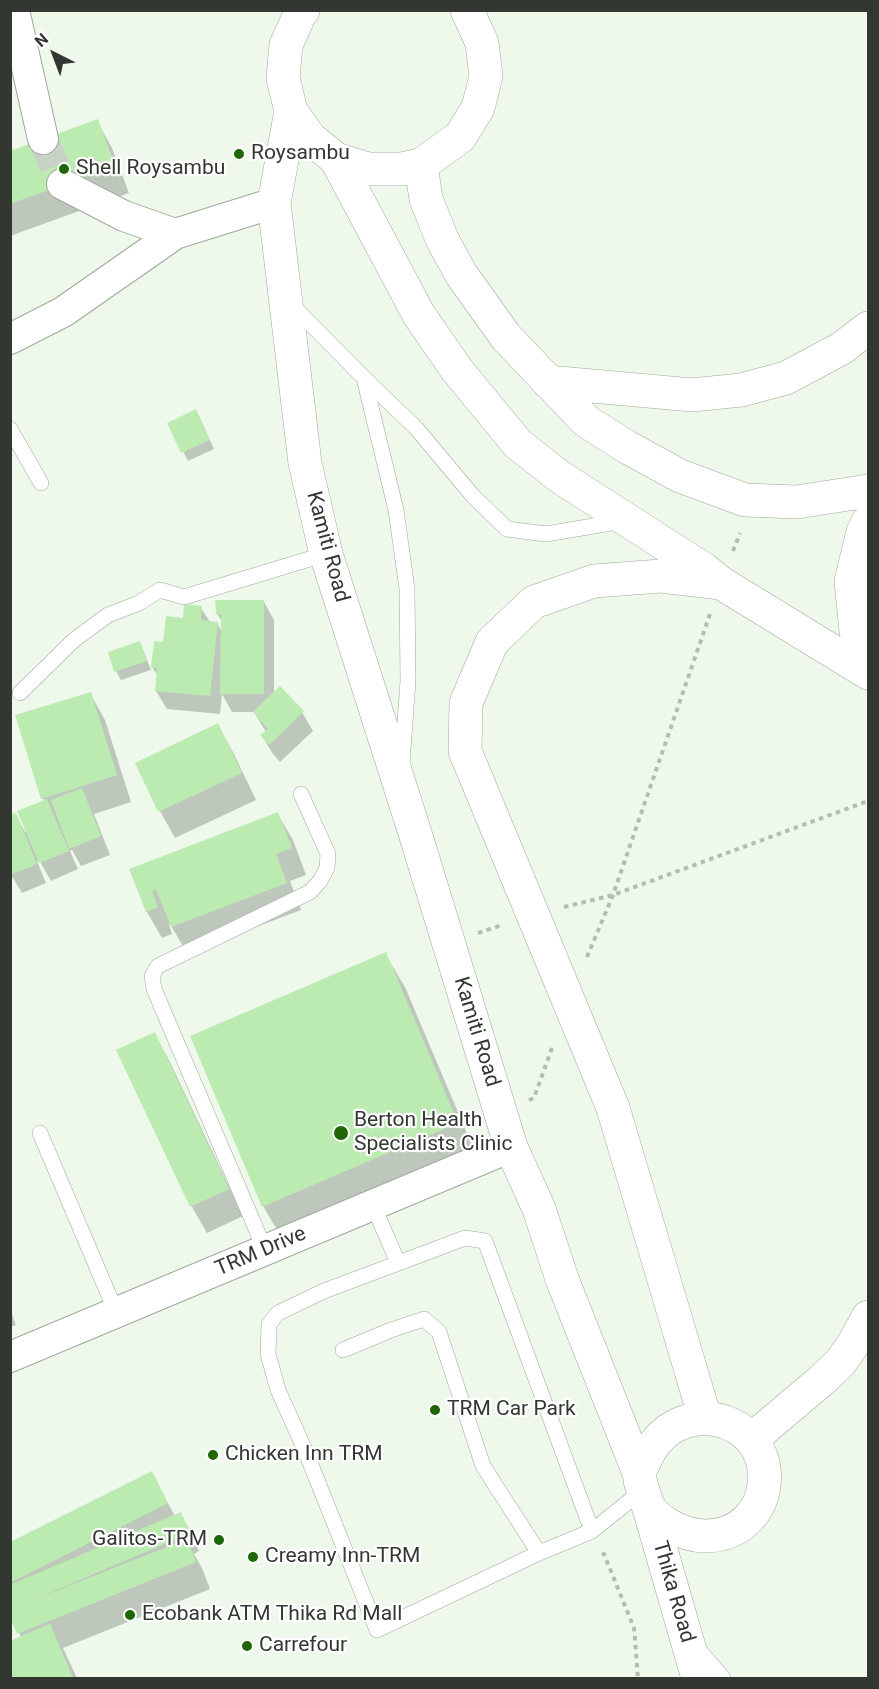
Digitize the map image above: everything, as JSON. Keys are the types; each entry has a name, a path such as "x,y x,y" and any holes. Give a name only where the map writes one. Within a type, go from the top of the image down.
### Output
{"main road":[{"name":"Kamiti Road","path":"303,10 286,45 283,78 291,111 310,138 336,159 368,170 402,169 421,165 460,137 478,108 486,76 482,43 466,10"},
{"name":"Kamiti Road","path":"291,111 274,203 305,463 326,554 511,1147 539,1209 562,1280 643,1490"},
{"name":"Kamiti Road","path":"336,159 419,315 457,370 518,444 560,477 721,582 868,673"},
{"path":"421,165 426,199 442,239 461,274 506,337 586,421 680,476 745,500 798,502 868,491"},
{"path":"548,382 692,396 741,390 786,378 842,348 868,328"},
{"path":"868,522 863,532 851,581 856,631 868,661"},
{"path":"705,1418 613,1108 465,752 466,703 492,642 534,602 594,581 661,576 721,582"},
{"path":"752,1439 840,1363 868,1317"},
{"path":"705,1418 718,1419 731,1424 752,1439 764,1463 765,1477 764,1490 759,1503 742,1524 730,1531 704,1536 670,1526 657,1517 643,1490 649,1452 661,1435 691,1419 705,1418"},
{"name":"Thika Road","path":"643,1490 698,1678"}],"street":[{"path":"14,10 42,140"},
{"path":"62,184 124,216 175,234"},
{"path":"10,339 63,312 175,234 274,203"},
{"name":"TRM Drive","path":"10,1357 511,1147"}],"lane":[{"path":"284,297 416,428 472,496 507,529 546,534 626,520"},
{"name":"Kamiti Road","path":"364,378 396,510 407,589 408,681 400,790"},
{"path":"10,429 41,483"},
{"path":"20,693 74,640 108,615 139,603 160,590 184,597 326,554"},
{"path":"265,1250 154,989 152,976 158,966 310,892 321,881 327,868 328,854 301,794"},
{"path":"40,1133 117,1312"},
{"path":"373,1205 398,1263"},
{"path":"592,1531 485,1241 465,1238 324,1291 286,1308 278,1313 269,1324 268,1354 278,1390 305,1450 377,1630 539,1553 592,1531 643,1490"},
{"path":"343,1350 424,1319 439,1332 483,1466 539,1553"},
{"path":"687,1636 723,1678"}],"path":[{"path":"501,1112 534,1098 568,1001 613,895 721,582 752,500"},
{"path":"449,943 532,915 613,895 868,801"},
{"path":"593,1558 604,1554 634,1628 638,1678"}],"building":[{"path":"98,119 115,166 10,204 10,151"},
{"path":"196,409 210,440 181,453 167,423"},
{"path":"215,600 264,600 264,694 220,694 221,614 216,614"},
{"path":"184,604 202,606 201,620 218,622 210,696 155,691 157,668 151,667 154,641 163,642 166,616 183,618"},
{"path":"140,641 147,661 114,672 108,652"},
{"path":"280,686 304,711 269,745 260,735 268,729 253,712"},
{"path":"91,692 117,775 41,799 15,715"},
{"path":"218,723 242,773 158,812 135,763"},
{"path":"82,788 101,836 69,849 51,800"},
{"path":"47,799 69,851 39,863 17,811"},
{"path":"278,812 292,848 276,854 287,883 171,927 156,889 152,891 158,907 146,912 129,869"},
{"path":"16,813 37,864 10,875 10,815"},
{"path":"386,952 458,1123 262,1207 190,1036"},
{"path":"155,1032 229,1189 190,1207 116,1050"},
{"path":"152,1471 168,1503 10,1583 10,1542"},
{"path":"181,1512 190,1533 28,1602 187,1539 196,1562 17,1634 10,1618 10,1585"},
{"path":"50,1624 73,1678 10,1678 10,1641"}],"tunnel":[{"path":"43,139 62,184"}],"place":[{"name":"Roysambu","path":"239,154"},
{"name":"Shell Roysambu","path":"64,169"},
{"name":"Berton Health Specialists Clinic","path":"341,1133"},
{"name":"TRM Car Park","path":"435,1410"},
{"name":"Chicken Inn TRM","path":"213,1455"},
{"name":"Galitos-TRM","path":"219,1540"},
{"name":"Creamy Inn-TRM","path":"253,1557"},
{"name":"Ecobank ATM Thika Rd Mall","path":"130,1615"},
{"name":"Carrefour","path":"247,1646"}]}
